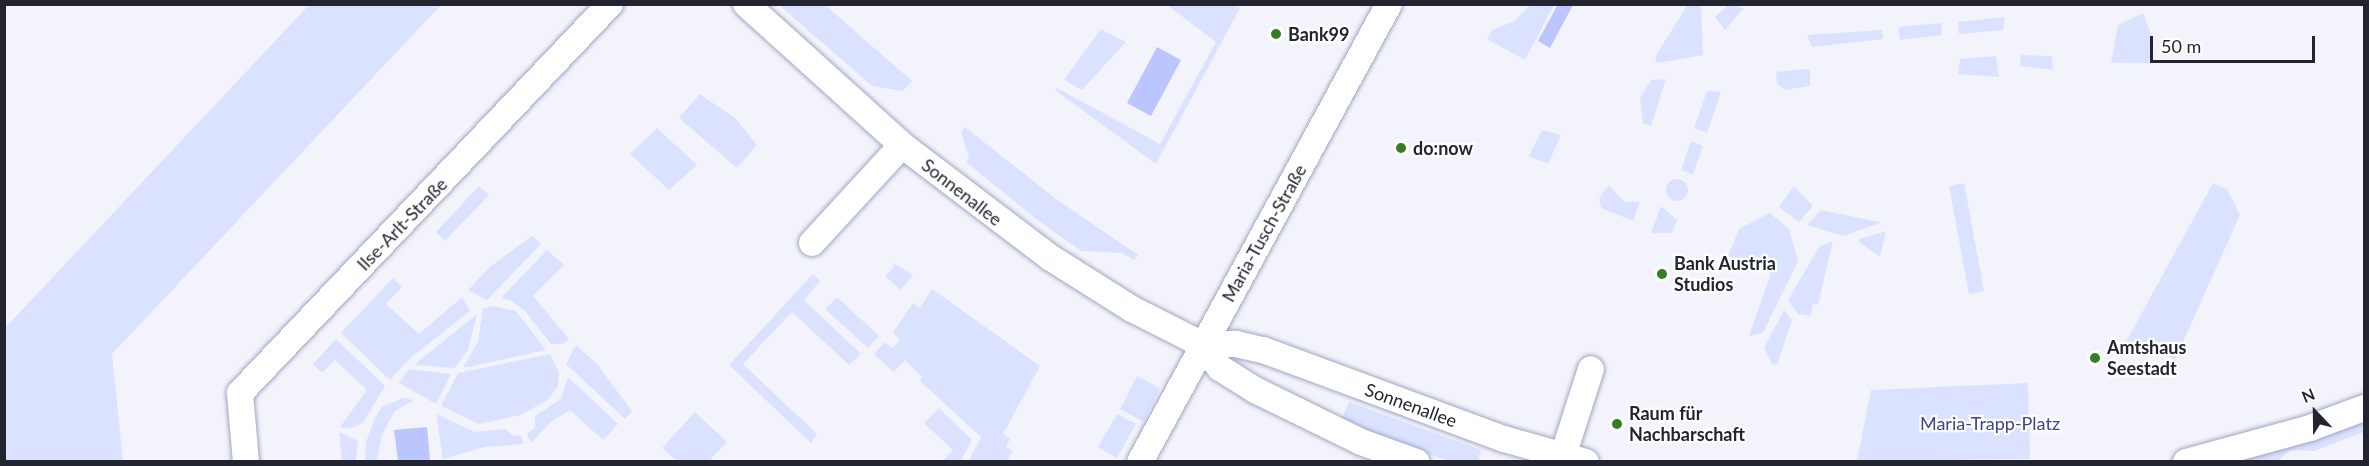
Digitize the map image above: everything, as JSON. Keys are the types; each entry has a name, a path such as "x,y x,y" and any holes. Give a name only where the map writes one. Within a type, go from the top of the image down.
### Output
{"street":[{"name":"Ilse-Arlt-Straße","path":"246,462 240,393 610,4"},
{"name":"Sonnenallee","path":"746,4 902,145 1051,258 1132,309 1203,345 1220,368 1255,390 1361,442 1417,462"},
{"name":"Maria-Tusch-Straße","path":"1140,462 1386,6"},
{"path":"812,243 902,145"},
{"name":"Sonnenallee","path":"1203,345 1236,344 1263,350 1504,439 1575,459"},
{"path":"1575,459 1591,369"},
{"path":"2186,462 2300,431 2364,408"}],"green space":[{"path":"1688,4 1701,5 1703,55 1657,63 1655,57"},
{"path":"309,5 441,5 112,354 123,461 5,461 5,328"},
{"path":"779,5 825,5 912,81 903,91 872,86"},
{"path":"1167,5 1236,5 1240,8 1156,164 1055,90 1057,88 1160,144 1216,42"},
{"path":"1530,5 1554,5 1525,60 1487,39 1492,30 1515,21"},
{"path":"1728,5 1744,8 1725,30 1715,17"},
{"path":"2143,13 2151,34 2149,63 2111,63 2118,25"},
{"path":"2005,17 2003,30 1959,34 1958,22"},
{"path":"1941,23 1942,35 1900,40 1898,27"},
{"path":"1101,29 1126,42 1082,90 1064,80"},
{"path":"1882,30 1883,39 1812,47 1807,35"},
{"path":"2021,55 2052,56 2053,70 2020,66"},
{"path":"1996,56 1999,77 1958,74 1960,59"},
{"path":"1806,69 1810,71 1810,86 1785,90 1777,84 1776,72"},
{"path":"1666,79 1651,126 1643,123 1640,98 1651,80"},
{"path":"1707,91 1721,92 1707,133 1694,128"},
{"path":"700,94 735,118 757,145 737,168 679,118"},
{"path":"965,127 1056,199 1138,255 1134,260 1122,253 1081,251 1036,219 966,162 969,158 961,132"},
{"path":"657,128 697,165 669,190 630,154"},
{"path":"1542,130 1561,135 1548,164 1529,156"},
{"path":"1691,141 1703,146 1693,174 1681,170"},
{"path":"1677,179 1685,182 1688,190 1685,198 1677,201 1669,198 1666,190 1669,182"},
{"path":"1964,183 1984,291 1969,294 1949,186"},
{"path":"2213,183 2227,189 2240,215 2175,360 2156,350 2151,356 2126,342"},
{"path":"1609,185 1624,202 1640,202 1633,221 1601,208 1599,198"},
{"path":"479,186 489,195 445,241 436,232"},
{"path":"1794,186 1813,206 1799,222 1779,207"},
{"path":"1661,206 1677,220 1672,233 1651,233"},
{"path":"1821,210 1880,223 1843,236 1807,225"},
{"path":"1770,213 1789,229 1798,261 1763,333 1749,336 1771,273 1728,256 1739,229"},
{"path":"1886,231 1880,257 1859,242 1860,239"},
{"path":"532,236 541,244 487,300 468,290 491,266"},
{"path":"1833,241 1818,305 1813,304 1811,316 1798,314 1788,300 1819,247"},
{"path":"547,250 564,265 533,296 569,339 563,344 551,344 525,311 512,301 501,298"},
{"path":"891,262 913,275 901,290 885,276 895,266"},
{"path":"813,274 820,281 804,300 861,354 849,365 792,312 743,364 817,434 811,443 729,365"},
{"path":"393,278 402,287 386,304 419,334 462,297 470,311 409,359 390,380 341,333"},
{"path":"932,289 1040,366 1003,434 1010,439 1006,447 1013,451 1007,461 969,461 981,437 920,381 922,377 905,360 894,372 874,354 885,342 892,348 900,340 893,332 913,303 920,308"},
{"path":"837,297 879,336 868,348 825,309"},
{"path":"493,306 516,311 546,350 463,368 478,341 483,309"},
{"path":"1784,310 1792,320 1777,365 1772,364 1764,348"},
{"path":"477,314 468,350 455,368 414,365"},
{"path":"336,339 385,386 363,423 351,428 340,427 367,390 335,360 322,373 313,364"},
{"path":"576,345 597,364 632,411 625,419 566,364"},
{"path":"550,354 559,372 558,386 548,400 520,415 479,424 441,406 458,373"},
{"path":"409,369 451,374 436,404 399,383"},
{"path":"1137,376 1160,388 1144,422 1120,409"},
{"path":"568,377 618,424 603,440 570,410 552,421 531,443 527,434 535,427 535,416 561,399"},
{"name":"Maria-Trapp-Platz","path":"2028,383 2030,459 1857,461 1871,390"},
{"path":"403,398 414,400 394,412 382,435 377,461 365,461 366,442 374,420 382,407"},
{"path":"1349,402 1481,450 1478,461 1449,461 1367,432 1342,419"},
{"path":"939,408 972,440 961,461 943,461 953,450 924,423"},
{"path":"695,412 727,442 709,461 677,461 662,448"},
{"path":"436,414 475,432 505,429 513,436 521,435 523,444 484,447 443,459"},
{"path":"1117,414 1136,424 1117,458 1098,447"},
{"path":"2364,417 2364,432 2314,451 2291,450 2277,461 2224,462"},
{"path":"339,432 358,441 356,461 342,461"}],"water":[{"path":"1558,4 1573,5 1550,48 1538,41"},
{"path":"1157,47 1181,60 1151,116 1127,103"},
{"path":"427,427 430,461 398,461 394,430"}],"place":[{"name":"Bank99","path":"1276,34"},
{"name":"do:now","path":"1401,148"},
{"name":"Bank Austria Studios","path":"1662,274"},
{"name":"Amtshaus Seestadt","path":"2095,358"},
{"name":"Raum für Nachbarschaft","path":"1617,424"}]}
